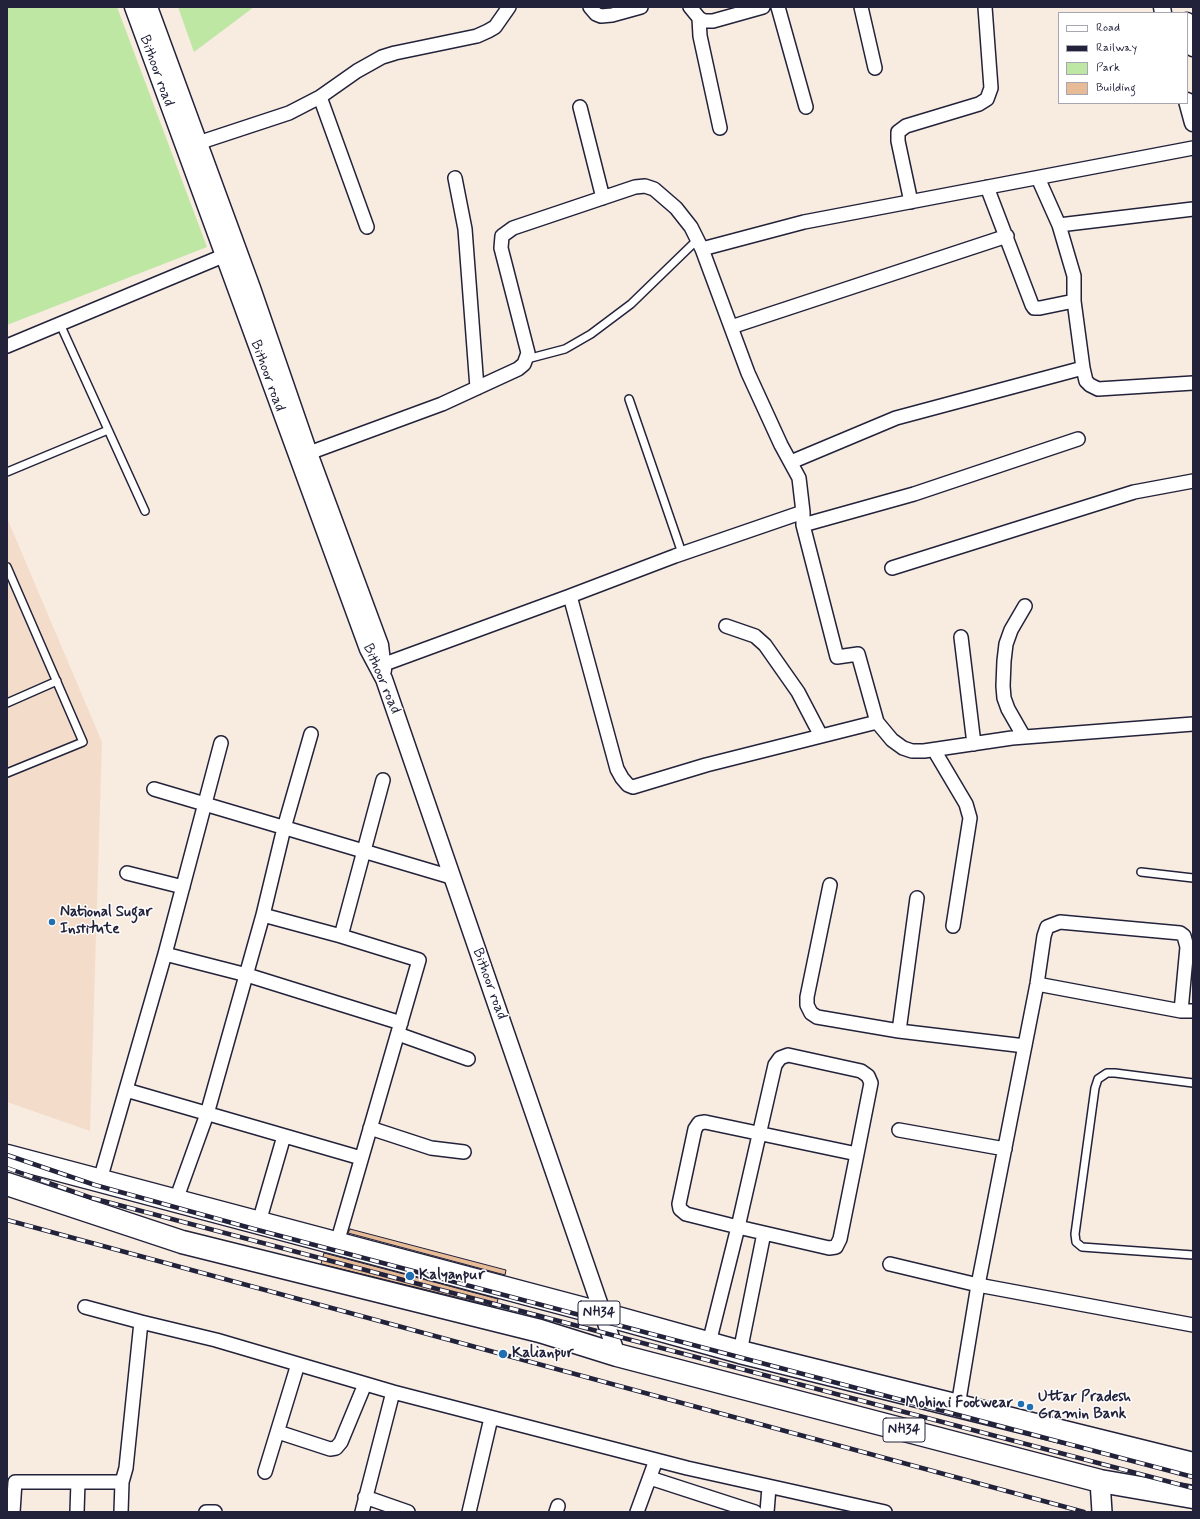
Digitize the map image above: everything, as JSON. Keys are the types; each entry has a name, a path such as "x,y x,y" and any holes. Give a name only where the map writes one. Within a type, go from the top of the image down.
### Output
{"highway":[{"name":"NH34","path":"7,1156 603,1314 740,1352 1193,1464"},
{"name":"NH34","path":"7,1184 182,1242 540,1331 617,1355 1100,1481 1193,1497"}],"main road":[{"path":"1100,1481 1102,1512"}],"street":[{"name":"Bithoor road","path":"133,7 223,256 368,648 383,672 451,877 617,1355"},
{"path":"149,7 380,645 383,672 570,596 682,554 803,512"},
{"path":"198,142 289,113 320,97 357,71 382,57 477,36 495,27 509,7"},
{"path":"590,7 596,14 601,16 612,15 641,7"},
{"path":"690,7 699,18 704,21 713,21 763,7"},
{"path":"778,7 806,107"},
{"path":"862,7 875,68"},
{"path":"911,202 898,141 898,132 906,126 979,104 987,99 991,88 985,7"},
{"path":"699,18 700,36 720,128"},
{"path":"1188,26 1193,48"},
{"path":"320,97 367,227"},
{"path":"1188,104 1193,123"},
{"path":"580,107 603,198"},
{"path":"700,244 804,222 1193,148"},
{"path":"455,178 465,229 477,388"},
{"path":"1038,178 1059,225 1074,276 1074,301 1086,381 1098,389 1193,384"},
{"path":"309,452 442,404 518,369 527,359 526,340 501,248 502,236 513,228 603,198 646,186 654,189 683,217 700,244 748,373 781,445 791,462 801,488 804,525 837,657 858,654 876,722 892,740 903,748 912,751 934,750 1024,737 1193,724"},
{"path":"987,188 1007,236 1030,302 1034,308 1074,301"},
{"path":"1059,225 1193,209"},
{"path":"731,327 1007,236"},
{"path":"7,346 223,256"},
{"path":"791,462 896,418 1083,368"},
{"path":"804,525 914,494 1078,440"},
{"path":"892,568 1134,492 1193,481"},
{"path":"570,596 617,769 628,785 633,787 706,765 876,722"},
{"path":"1024,737 1008,709 1004,698 1003,686 1006,644 1011,630 1025,606"},
{"path":"726,626 755,636 765,645 798,692 821,736"},
{"path":"961,637 974,744"},
{"path":"176,1200 207,1114 247,975 284,828 311,734"},
{"path":"100,1180 165,954 221,743"},
{"path":"934,750 966,804 970,818 953,926"},
{"path":"341,936 383,780"},
{"path":"154,790 205,804 364,853 451,877"},
{"path":"127,872 183,887"},
{"path":"830,885 807,997 808,1010 816,1017 899,1031 1025,1046"},
{"path":"899,1031 917,898"},
{"path":"263,915 341,936 419,960 337,1243"},
{"path":"958,1406 978,1285 1037,984 1045,931 1050,925 1055,923 1176,931 1184,936 1187,947 1187,1011 1037,984"},
{"path":"165,954 247,975 400,1028 468,1059"},
{"path":"709,1343 738,1227 759,1134 775,1065 780,1058 788,1055 861,1071 868,1076 871,1083 857,1154 840,1239 836,1247 829,1248 738,1227 686,1214 680,1210 679,1204 695,1129 699,1123 705,1122 759,1134 857,1154"},
{"path":"126,1090 361,1158"},
{"path":"370,1128 431,1148 464,1152"},
{"path":"899,1130 1005,1150"},
{"path":"258,1222 284,1136"},
{"path":"740,1352 764,1232"},
{"path":"890,1264 978,1285 1193,1325"},
{"path":"85,1307 216,1340 393,1392 491,1418 769,1487 886,1512"},
{"path":"121,1512 122,1482 126,1468 141,1322"},
{"path":"265,1472 298,1364"},
{"path":"278,1432 330,1449 336,1448 341,1442 365,1384"},
{"path":"362,1512 393,1392"},
{"path":"469,1512 491,1418"},
{"path":"637,1512 656,1460"},
{"path":"650,1478 755,1512"},
{"path":"13,1512 11,1482 122,1482"},
{"path":"77,1512 78,1482"},
{"path":"767,1512 769,1487"},
{"path":"365,1497 408,1512"},
{"path":"206,1512 215,1512"}],"lane":[{"path":"527,359 565,349 578,343 631,304 700,244"},
{"path":"60,324 145,512"},
{"path":"629,400 682,554"},
{"path":"7,472 108,430"},
{"path":"7,566 83,742 7,773"},
{"path":"7,702 57,681"},
{"path":"1141,872 1193,878"},
{"path":"1193,1083 1115,1073 1107,1073 1098,1078 1095,1088 1075,1234 1076,1242 1082,1247 1193,1255"}],"shaded area":[{"name":"National Sugar Institute","path":"7,518 102,742 90,1131 7,1102"}],"green space":[{"path":"7,7 117,7 207,247 7,325"},
{"path":"178,7 254,7 194,52"}],"building":[{"path":"350,1229 506,1270 505,1275 348,1233"},
{"path":"324,1253 498,1299 496,1307 321,1264"}],"railway":[{"path":"7,1155 95,1185 254,1229 1193,1477"},
{"path":"7,1168 92,1198 1193,1488"},
{"path":"7,1220 1084,1512"}],"place":[{"name":"National Sugar Institute","path":"52,922"},
{"name":"Kalyanpur","path":"410,1276"},
{"name":"Kalianpur","path":"503,1354"},
{"name":"Mohini Footwear","path":"1021,1404"},
{"name":"Uttar Pradesh Gramin Bank","path":"1030,1407"}]}
